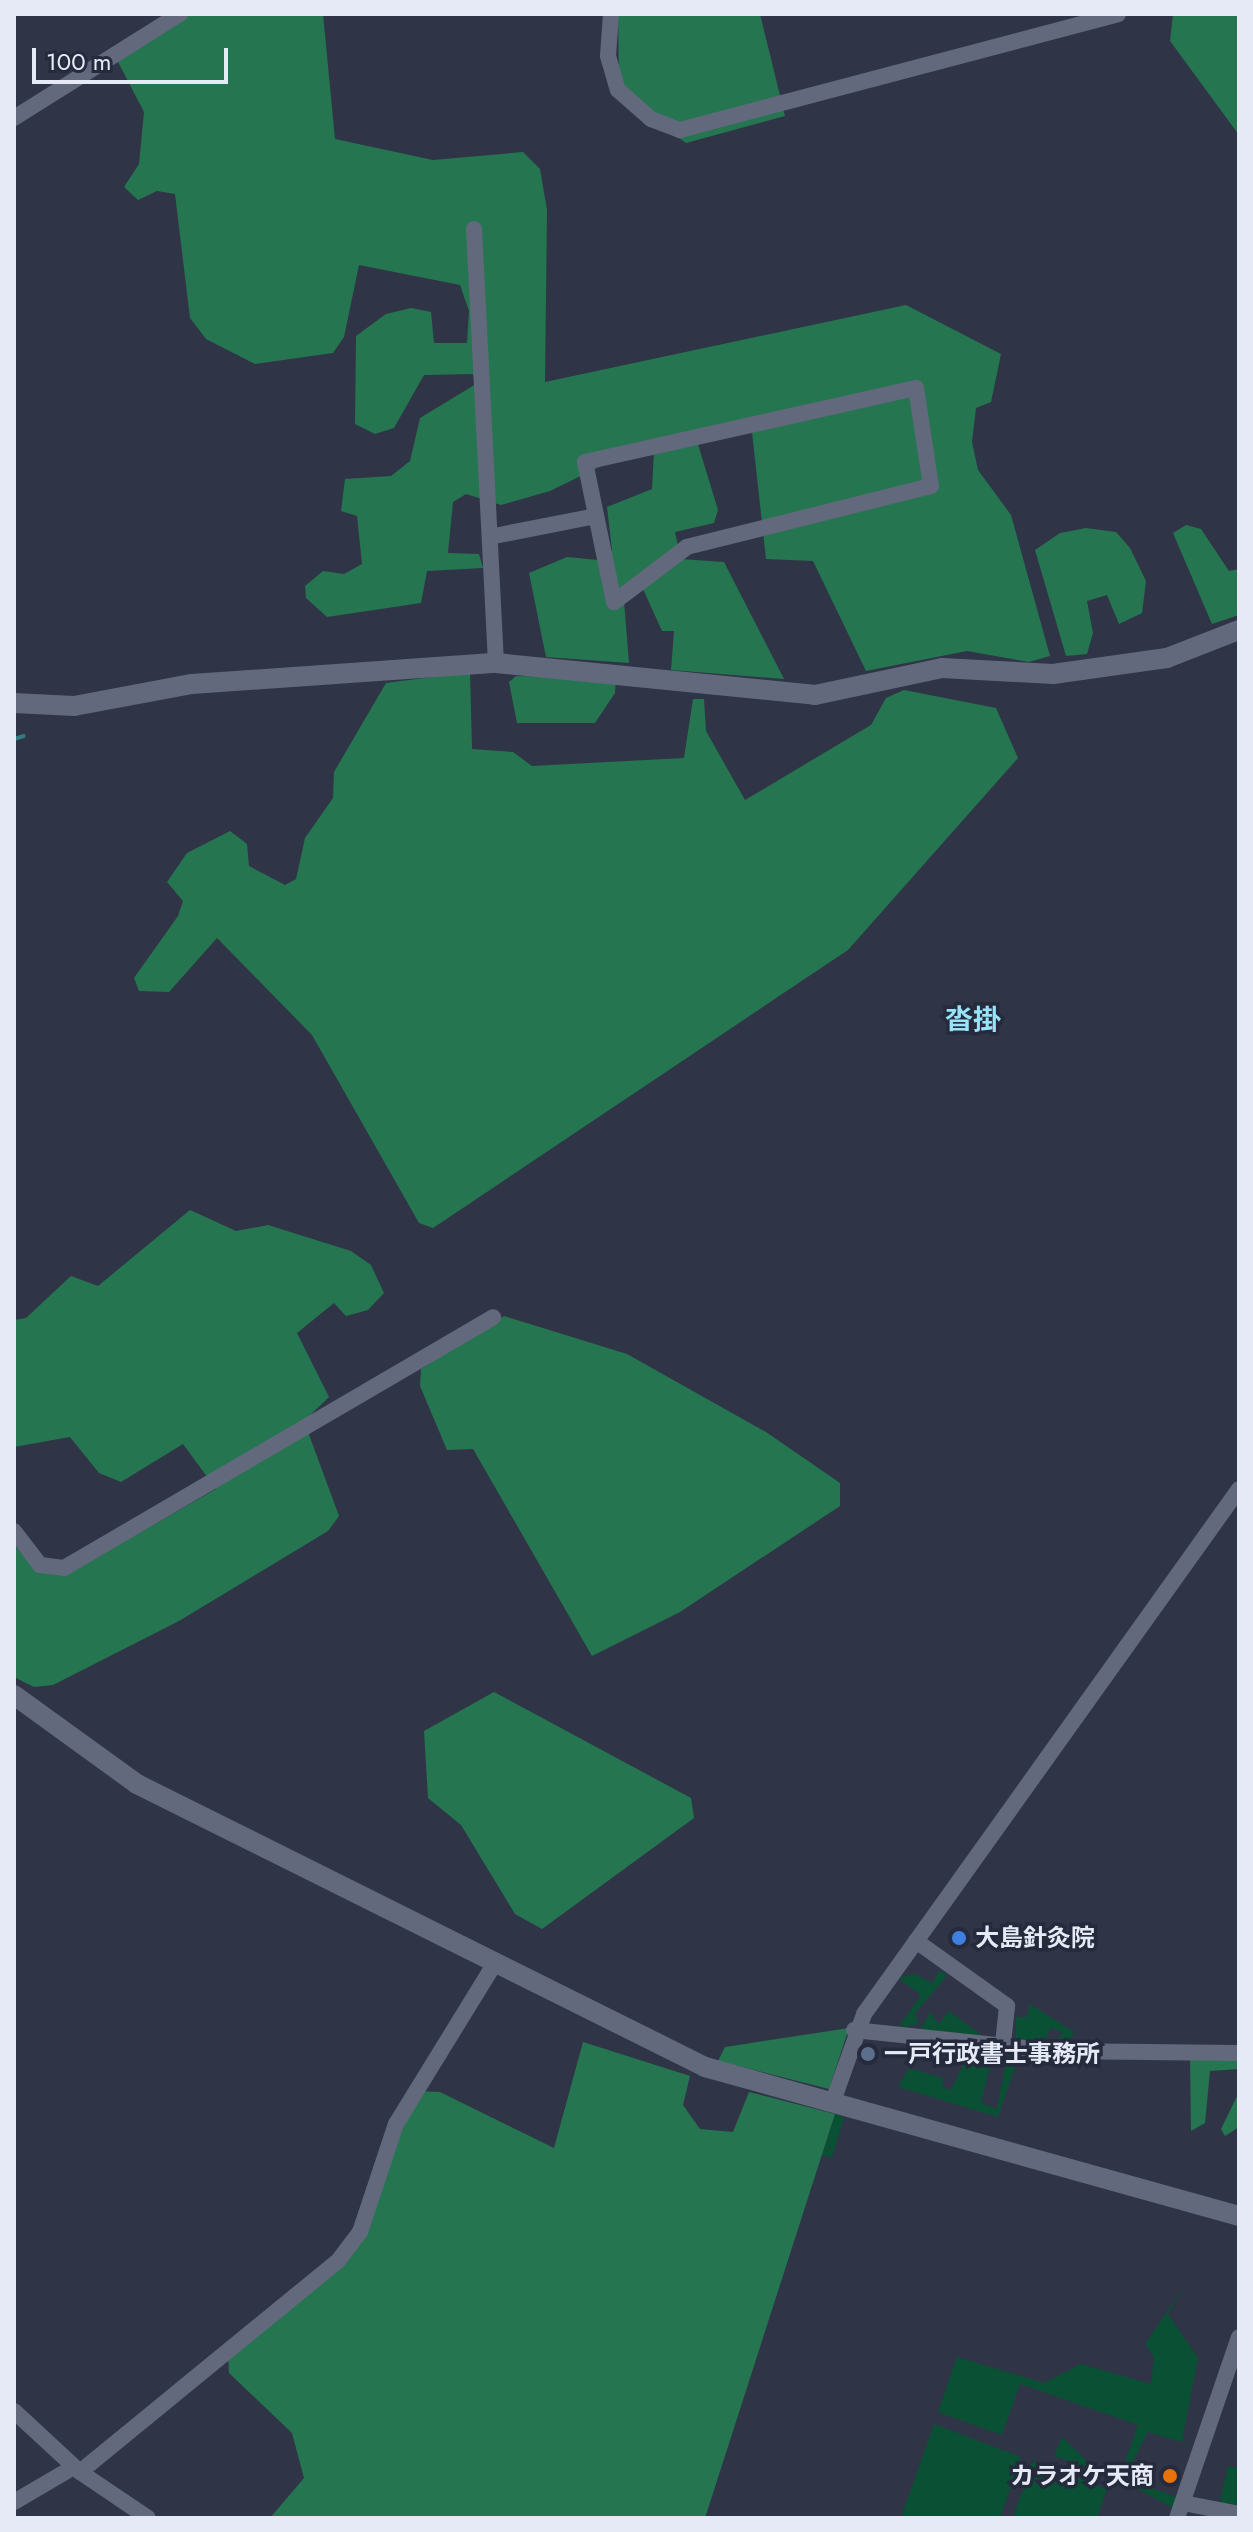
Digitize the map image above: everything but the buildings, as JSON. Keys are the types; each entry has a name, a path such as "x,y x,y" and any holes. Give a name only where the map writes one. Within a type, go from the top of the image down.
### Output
{"street":[{"path":"14,118 180,14"},
{"path":"611,14 608,56 618,90 651,119 680,130 1118,14"},
{"path":"474,229 494,536 496,663"},
{"path":"916,388 931,486 687,547 614,602 596,516 585,462 916,388"},
{"path":"494,536 596,516"},
{"path":"14,703 74,706 192,684 496,663 815,695 942,668 1025,675 1120,665 1182,655 1239,630"},
{"path":"14,1531 40,1565 64,1568 493,1317"},
{"path":"832,2104 854,2030 1239,1489"},
{"path":"14,1695 137,1784 705,2067 1239,2216"},
{"path":"916,1941 1007,2006 1003,2044"},
{"path":"14,2502 77,2469 338,2261 360,2232 396,2124 495,1963"},
{"path":"854,2030 1003,2044 1239,2053"},
{"path":"1239,2337 1180,2510 1239,2514"},
{"path":"14,2411 77,2469 148,2518"}],"green space":[{"path":"168,14 323,14 335,139 433,160 523,152 540,169 547,210 545,382 906,305 1001,354 991,402 976,408 972,442 978,470 1011,515 1050,656 1029,662 967,651 866,671 813,561 766,559 752,432 697,441 718,510 714,523 675,532 681,559 724,562 784,679 671,670 674,631 662,631 643,589 624,601 629,663 546,657 529,573 567,557 598,560 612,550 607,507 652,489 654,451 640,447 550,491 501,505 466,494 453,502 448,553 479,554 483,568 427,571 421,603 327,617 306,598 305,586 323,571 344,574 362,564 357,516 341,511 345,479 391,476 410,461 420,418 476,384 473,374 424,375 394,428 375,434 355,424 356,336 386,314 411,308 431,312 434,343 467,343 469,311 460,285 359,265 344,337 333,353 255,364 206,339 190,318 175,194 157,191 138,200 124,187 139,164 144,112 118,62"},
{"path":"618,14 760,14 785,116 686,143 635,107 619,82"},
{"path":"1173,14 1239,14 1239,135 1170,41"},
{"path":"1186,525 1201,529 1229,571 1239,569 1239,615 1212,624 1173,533"},
{"path":"1086,528 1116,532 1130,548 1146,581 1142,613 1119,624 1107,595 1087,601 1093,633 1087,654 1066,656 1035,550 1060,533"},
{"path":"470,672 472,749 513,752 532,766 684,758 693,699 704,699 706,731 745,800 871,725 886,698 904,690 996,708 1018,758 848,950 433,1228 419,1223 312,1035 217,938 169,992 139,991 134,978 178,916 183,901 167,882 187,853 230,831 247,844 249,866 285,885 296,879 305,838 333,798 334,772 386,683"},
{"path":"516,676 616,678 615,693 595,723 517,723 509,682"},
{"path":"190,1210 236,1231 268,1225 351,1251 371,1265 384,1293 368,1310 346,1316 334,1303 297,1333 329,1397 304,1421 339,1516 328,1531 179,1621 53,1685 34,1687 14,1677 14,1545 37,1572 66,1575 216,1489 183,1444 121,1482 99,1473 70,1437 14,1447 14,1320 26,1318 71,1276 98,1286"},
{"path":"504,1316 627,1354 766,1432 840,1483 840,1506 680,1612 592,1656 473,1449 447,1450 420,1386 421,1369"},
{"path":"494,1692 691,1798 694,1818 542,1929 515,1914 461,1825 428,1798 424,1731"},
{"path":"940,1970 947,1976 915,2013 919,2024 898,2028 921,1995 898,1978 915,1974 932,1983"},
{"path":"1030,2004 1074,2032 1067,2046 1056,2046 1062,2032 1051,2028 1042,2045 1016,2041 1016,2017 1027,2017"},
{"path":"949,2011 981,2035 920,2030 930,2012 939,2024"},
{"path":"849,2028 829,2089 718,2061 725,2047"},
{"path":"583,2042 690,2076 683,2105 700,2129 733,2132 749,2092 835,2114 705,2518 270,2518 304,2478 292,2433 229,2373 228,2354 338,2261 416,2091 440,2092 554,2148"},
{"path":"972,2047 994,2049 981,2103 997,2109 1008,2051 1020,2053 998,2117 898,2087 909,2068 943,2078 942,2087 951,2090"},
{"path":"1239,2050 1239,2069 1210,2071 1205,2123 1191,2131 1190,2056"},
{"path":"1239,2092 1239,2127 1225,2136 1221,2129"},
{"path":"835,2114 844,2117 832,2158 822,2155"},
{"path":"1187,2283 1168,2314 1198,2358 1182,2441 1195,2446 1148,2432 1128,2471 1142,2485 1177,2497 1173,2508 1119,2479 1138,2425 1020,2384 1002,2435 938,2412 957,2357 1044,2383 1081,2364 1151,2384 1154,2357 1145,2344"},
{"path":"934,2424 1021,2457 1000,2518 901,2518"},
{"path":"1062,2437 1089,2463 1088,2468 1054,2456"},
{"path":"1033,2461 1107,2489 1097,2518 1013,2518"},
{"path":"1228,2466 1239,2468 1239,2507 1220,2502"}],"waterway":[{"path":"14,739 24,736"}],"place":[{"name":"大島針灸院","path":"959,1938"},
{"name":"一戸行政書士事務所","path":"868,2054"},
{"name":"カラオケ天商","path":"1170,2476"}],"district":[{"name":"沓掛","path":"973,1020"}]}
